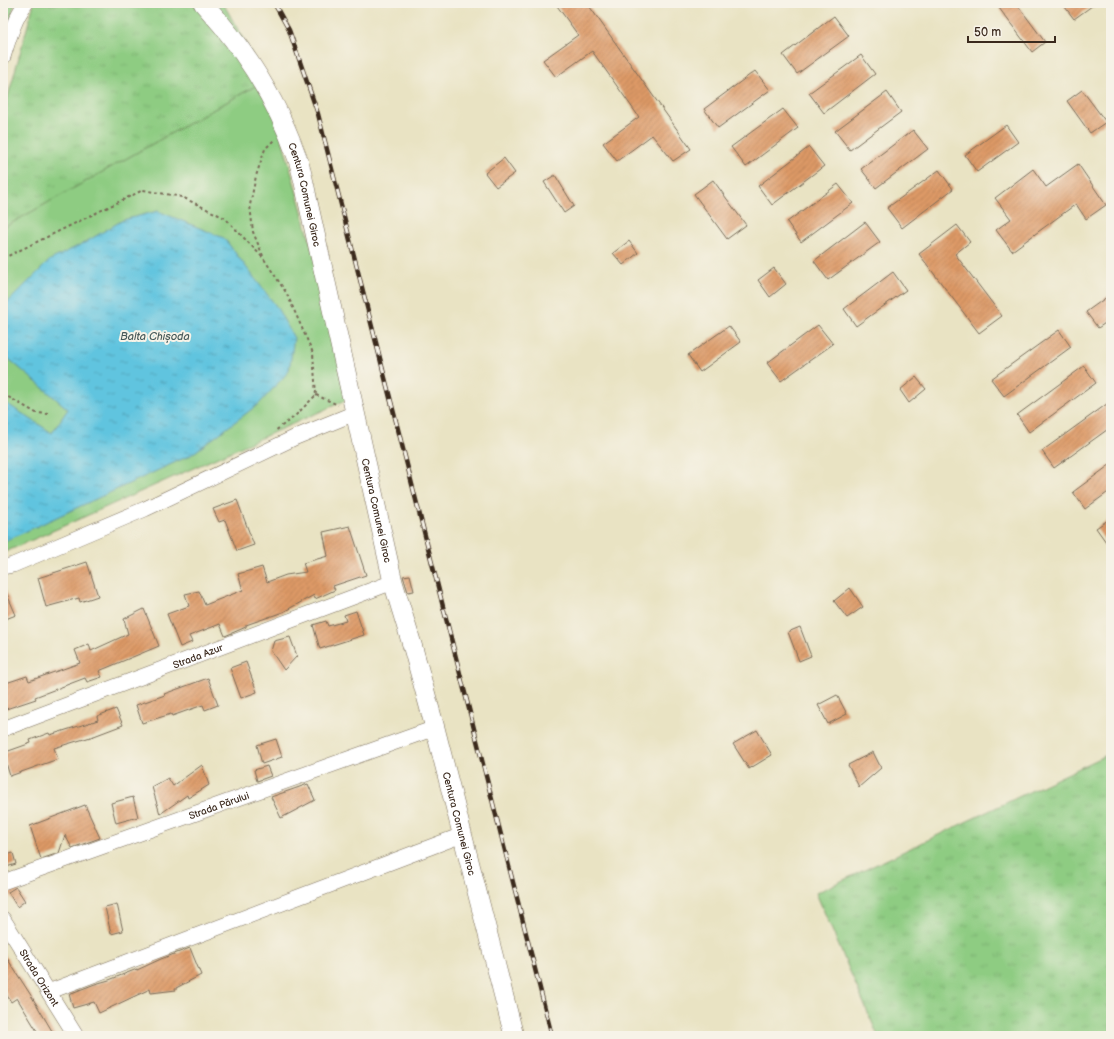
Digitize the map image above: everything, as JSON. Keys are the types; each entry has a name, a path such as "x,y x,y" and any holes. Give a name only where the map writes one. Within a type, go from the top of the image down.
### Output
{"main road":[{"name":"Centura Comunei Giroc","path":"203,3 234,39 259,75 286,128 297,158 376,500 393,582 435,728 514,1036"}],"street":[{"path":"3,57 10,34 21,10 26,3"},
{"path":"3,567 13,565 145,509 296,437 355,413"},
{"name":"Strada Azur","path":"3,729 393,582"},
{"name":"Strada Părului","path":"3,882 435,728"},
{"path":"48,992 462,835"},
{"name":"Strada Orizont","path":"3,919 76,1036"}],"path":[{"path":"3,13 7,3"},
{"path":"272,433 294,417 316,394 313,353 286,294 264,259 252,232 250,205 256,176 265,149 286,128"},
{"path":"3,256 6,257 143,190 182,197 224,218 264,259"},
{"path":"3,394 36,413 48,414"},
{"path":"316,394 355,413"}],"green space":[{"path":"3,3 15,3 3,46"},
{"path":"34,3 223,3 266,80 3,228 3,114"},
{"path":"266,80 353,397 3,553 3,228"},
{"path":"1111,753 1111,1036 878,1036 816,893"}],"water":[{"name":"Balta Chișoda","path":"158,211 224,238 276,306 294,338 289,371 260,403 191,455 3,542 3,401 52,433 68,409 3,354 3,307 50,260 84,243 123,220"}],"building":[{"path":"555,3 587,3 691,149 673,161 652,135 617,161 603,143 639,117 592,51 556,77 543,60 578,35"},
{"path":"1006,3 1016,3 1045,42 1032,52 999,8"},
{"path":"1062,3 1096,3 1074,19"},
{"path":"834,16 849,36 797,74 783,55"},
{"path":"861,55 875,74 824,113 809,93"},
{"path":"755,71 770,90 718,128 704,109"},
{"path":"1082,90 1106,122 1090,133 1067,101"},
{"path":"887,92 901,112 850,150 835,131"},
{"path":"783,109 798,128 746,167 731,147"},
{"path":"1006,125 1018,142 977,172 965,155"},
{"path":"913,130 928,149 876,188 861,169"},
{"path":"809,147 824,166 772,205 758,186"},
{"path":"504,158 515,173 496,187 485,173"},
{"path":"1078,164 1106,205 1086,219 1076,204 1012,251 996,230 1011,219 995,198 1033,169 1046,187"},
{"path":"939,170 953,189 902,228 887,208"},
{"path":"555,175 574,206 564,213 544,182"},
{"path":"713,180 746,225 727,239 694,194"},
{"path":"838,184 853,203 801,242 787,222"},
{"path":"865,222 880,242 828,280 814,261"},
{"path":"957,225 970,242 955,254 1002,316 979,333 919,254"},
{"path":"629,241 638,253 623,265 613,253"},
{"path":"774,268 786,284 770,297 758,280"},
{"path":"893,272 906,290 856,326 844,309"},
{"path":"1111,294 1111,319 1098,328 1086,312"},
{"path":"818,325 833,344 781,381 767,363"},
{"path":"729,326 741,342 700,372 688,355"},
{"path":"1059,330 1071,347 1004,396 991,379"},
{"path":"1084,366 1096,383 1029,432 1017,415"},
{"path":"916,377 926,389 909,403 900,390"},
{"path":"1111,401 1111,427 1054,468 1042,451"},
{"path":"1111,464 1111,490 1085,509 1073,492"},
{"path":"237,500 254,545 237,551 225,520 219,522 213,509"},
{"path":"1111,518 1111,549 1096,528"},
{"path":"350,526 366,575 333,586 335,590 315,599 314,595 283,612 246,625 246,627 225,636 220,624 189,636 192,642 180,647 167,614 189,606 185,594 199,591 205,605 243,590 238,574 262,567 267,582 286,575 306,572 303,563 328,556 323,532"},
{"path":"87,562 98,596 80,602 79,598 46,607 38,578"},
{"path":"410,575 414,591 408,592 403,576"},
{"path":"3,585 16,615 3,620"},
{"path":"850,588 863,607 847,618 834,601"},
{"path":"144,609 159,646 99,671 102,677 87,682 85,678 35,697 36,699 3,710 3,684 27,676 29,681 80,663 75,650 89,644 91,651 128,634 124,619"},
{"path":"356,611 364,635 320,649 313,625 326,621 328,626 346,621 344,615"},
{"path":"800,627 811,656 799,661 788,632"},
{"path":"290,637 297,656 284,670 271,651 274,641"},
{"path":"246,662 257,692 241,698 230,668"},
{"path":"208,678 218,705 205,710 203,705 172,716 171,714 142,723 136,705"},
{"path":"837,695 847,714 828,724 818,705"},
{"path":"116,709 123,725 94,736 54,748 58,759 10,776 3,753 31,743 30,740 49,733 50,735 98,720 97,716"},
{"path":"757,730 772,755 749,769 733,744"},
{"path":"276,739 282,757 262,764 257,745"},
{"path":"873,752 881,768 859,787 848,765"},
{"path":"202,765 209,785 188,798 187,795 160,814 152,787 168,778 173,786"},
{"path":"267,766 271,776 257,781 254,770"},
{"path":"308,784 315,800 281,818 271,797"},
{"path":"133,797 138,817 116,823 111,803"},
{"path":"85,805 100,838 72,848 65,835 59,853 41,859 30,826"},
{"path":"13,853 16,864 3,868 3,856"},
{"path":"16,887 25,901 17,907 8,892"},
{"path":"117,904 123,931 111,934 105,907"},
{"path":"190,948 201,975 176,988 176,990 151,993 150,989 99,1013 94,1002 73,1008 69,994 137,970"},
{"path":"3,952 55,1036 40,1036 17,998 11,1002 3,989"}],"railway":[{"path":"274,3 289,30 318,114 552,1036"}]}
